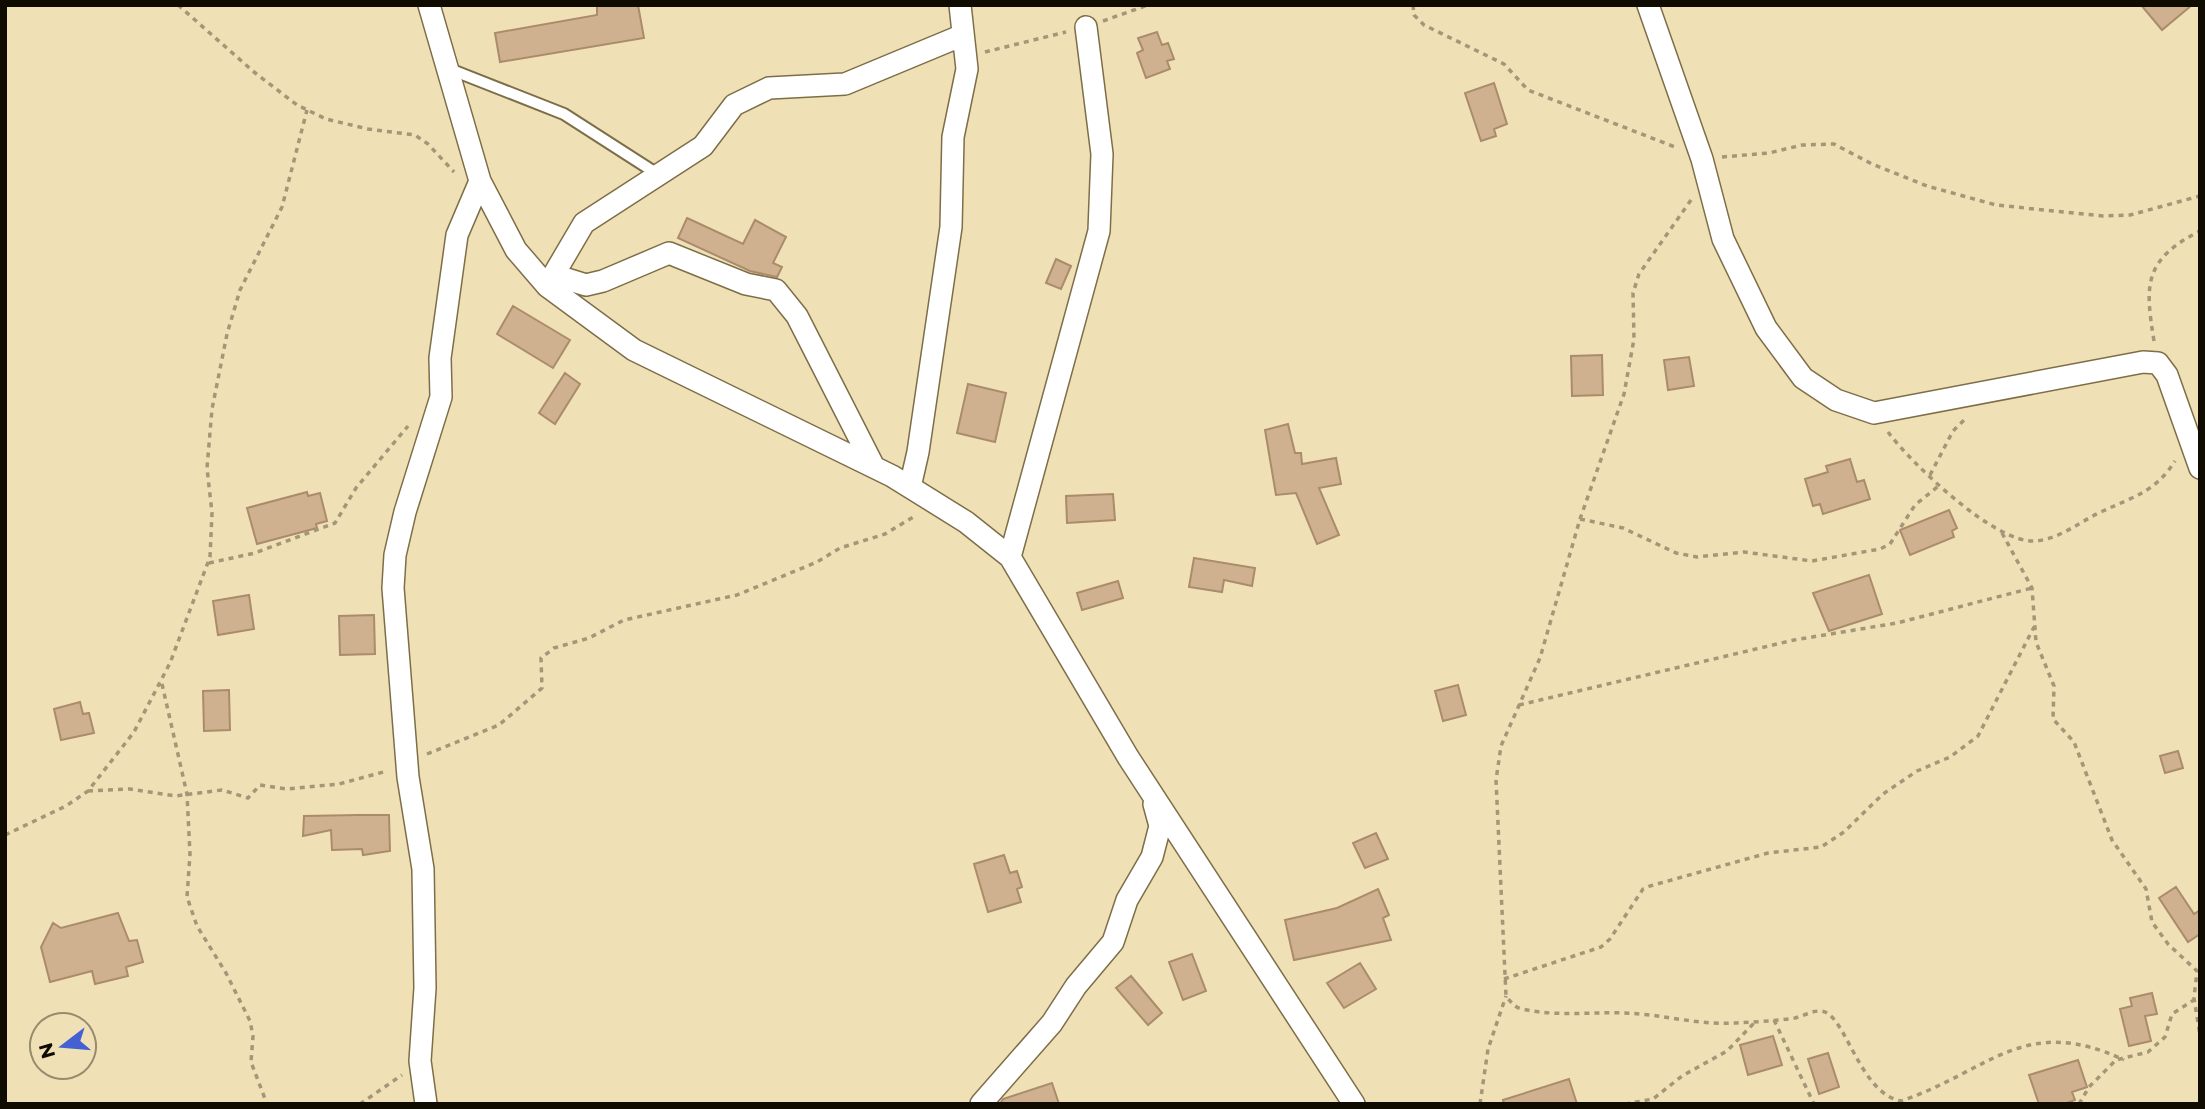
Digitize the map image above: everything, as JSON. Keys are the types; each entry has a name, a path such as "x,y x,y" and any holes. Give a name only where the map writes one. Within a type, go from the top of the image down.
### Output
{"street":[{"path":"429,5 477,188 516,250 634,350 874,467 942,507 1010,557 1151,792 1354,1104"},
{"path":"910,487 918,452 951,226 953,137 967,69 960,5"},
{"path":"1648,5 1705,169 1723,239 1766,328 1803,378 1836,400 1874,412 2143,362 2158,363 2167,375 2200,468"},
{"path":"1010,557 1099,231 1102,154 1086,27"},
{"path":"551,280 584,223 703,146 734,105 769,88 845,85 963,35"},
{"path":"426,1104 420,1061 425,988 423,870 407,770 393,588 395,555 405,512 441,397 440,358 447,317 447,286 457,235 477,188"},
{"path":"551,280 586,285 603,282 669,253 746,284 776,290 797,316 874,467"},
{"path":"981,1104 1052,1024 1076,986 1113,942 1127,900 1152,858 1160,825 1151,792"}],"lane":[{"path":"446,67 564,114 659,175"}],"path":[{"path":"178,5 254,72 307,110 326,119 368,129 415,135 477,188"},
{"path":"965,57 1086,27 1148,5"},
{"path":"1413,5 1415,15 1424,25 1504,64 1528,90 1595,118 1643,132 1705,169"},
{"path":"5,835 66,806 88,791 134,732 162,683 209,563 212,513 207,468 212,409 227,334 240,290 282,208 307,110"},
{"path":"1480,1104 1488,1049 1506,996 1496,780 1501,746 1540,658 1580,519 1624,394 1634,339 1633,292 1639,274 1705,169 1802,145 1834,144 1872,164 1927,186 1996,205 2104,216 2130,215 2200,196"},
{"path":"2158,363 2147,296 2149,280 2177,243 2200,231"},
{"path":"1930,475 1953,431 1985,391"},
{"path":"1874,412 1902,451 1984,523 2002,533 2033,541 2060,535 2092,516 2140,495 2164,477 2189,440"},
{"path":"209,563 255,554 335,523 356,488 410,425"},
{"path":"1580,519 1622,528 1687,555 1744,552 1812,561 1880,549 1890,544 1915,505 1941,484"},
{"path":"88,791 130,789 175,796 222,790 248,798 260,785 287,789 339,784 395,770 407,770 454,741 499,725 542,688 541,659 554,648 589,638 624,620 737,595 817,562 840,548 885,534 908,518 942,507"},
{"path":"2002,533 2032,588 2036,642 2054,686 2053,719 2079,751 2112,840 2146,889 2152,922 2168,944 2197,971 2194,998 2200,1035"},
{"path":"1519,705 1794,640 1897,623 2032,588"},
{"path":"1504,979 1601,947 1610,939 1643,889 1768,853 1821,847 1844,832 1883,794 1917,771 1950,757 1978,736 2034,627"},
{"path":"162,683 187,793 190,854 187,897 197,926 226,972 250,1021 253,1036 251,1062 267,1104"},
{"path":"1506,996 1521,1008 1538,1011 1640,1014 1674,1021 1717,1024 1774,1020 1827,1011 1836,1018 1847,1045 1876,1089 1887,1098 1901,1101 2023,1044 2060,1041 2093,1045 2124,1060"},
{"path":"2079,1104 2089,1087 2116,1060 2148,1052 2165,1037 2172,1014 2200,996"},
{"path":"1774,1020 1814,1104"},
{"path":"1625,1104 1653,1099 1682,1076 1727,1051 1756,1021"},
{"path":"360,1104 384,1090 420,1061"}],"building":[{"path":"597,5 638,5 644,38 500,62 495,33 597,15"},
{"path":"2141,5 2192,5 2162,30"},
{"path":"1157,32 1162,45 1168,43 1174,59 1167,61 1170,69 1146,78 1137,53 1143,50 1138,38"},
{"path":"1494,83 1507,124 1494,129 1496,136 1481,141 1465,93"},
{"path":"687,218 743,244 755,220 786,237 773,263 782,267 777,277 750,271 678,238"},
{"path":"1056,259 1071,266 1061,289 1046,283"},
{"path":"513,306 570,340 553,368 497,334"},
{"path":"1602,355 1603,395 1572,396 1571,356"},
{"path":"1689,357 1694,386 1668,390 1664,360"},
{"path":"565,373 580,384 555,424 539,413"},
{"path":"968,384 1006,393 995,442 957,433"},
{"path":"1288,424 1295,453 1301,453 1302,464 1336,458 1341,484 1319,488 1339,535 1317,544 1296,493 1276,495 1265,430"},
{"path":"1850,459 1857,482 1864,480 1870,499 1823,514 1820,504 1813,506 1805,479 1828,472 1826,466"},
{"path":"307,492 308,496 320,493 327,521 316,524 317,528 257,544 247,508"},
{"path":"1113,494 1115,520 1067,523 1066,496"},
{"path":"1949,510 1957,528 1952,531 1954,537 1910,555 1900,530"},
{"path":"1194,558 1255,568 1252,586 1224,580 1222,592 1189,587"},
{"path":"1869,575 1882,614 1829,631 1813,593"},
{"path":"1118,581 1123,598 1082,610 1077,593"},
{"path":"249,595 254,629 218,635 213,601"},
{"path":"374,615 375,654 340,655 339,616"},
{"path":"1458,685 1466,715 1443,721 1435,691"},
{"path":"229,690 230,730 204,731 203,691"},
{"path":"80,702 83,714 89,713 94,733 61,740 54,709"},
{"path":"2178,751 2183,768 2165,773 2160,756"},
{"path":"389,815 390,851 363,855 362,849 332,850 331,830 303,836 304,816"},
{"path":"1376,833 1388,859 1365,868 1353,843"},
{"path":"1004,855 1010,873 1017,871 1022,887 1017,889 1021,902 988,912 974,864"},
{"path":"2176,887 2194,914 2200,910 2200,934 2188,942 2159,898"},
{"path":"1378,889 1389,915 1383,918 1391,940 1294,960 1285,920 1337,908"},
{"path":"118,913 129,941 137,940 143,962 126,967 128,976 95,984 92,971 50,982 41,947 53,923 61,928"},
{"path":"1192,954 1206,991 1183,1000 1169,962"},
{"path":"1360,963 1376,989 1344,1008 1327,983"},
{"path":"1131,976 1162,1013 1148,1025 1116,988"},
{"path":"2152,993 2157,1014 2145,1016 2151,1041 2129,1046 2120,1009 2132,1006 2130,998"},
{"path":"1773,1036 1782,1065 1748,1075 1740,1045"},
{"path":"1828,1053 1839,1087 1819,1094 1808,1059"},
{"path":"2078,1060 2087,1087 2072,1092 2075,1100 2064,1104 2039,1104 2029,1075"},
{"path":"1569,1079 1577,1104 1504,1104 1503,1100"},
{"path":"1052,1083 1059,1104 1000,1104 1003,1099"}]}
